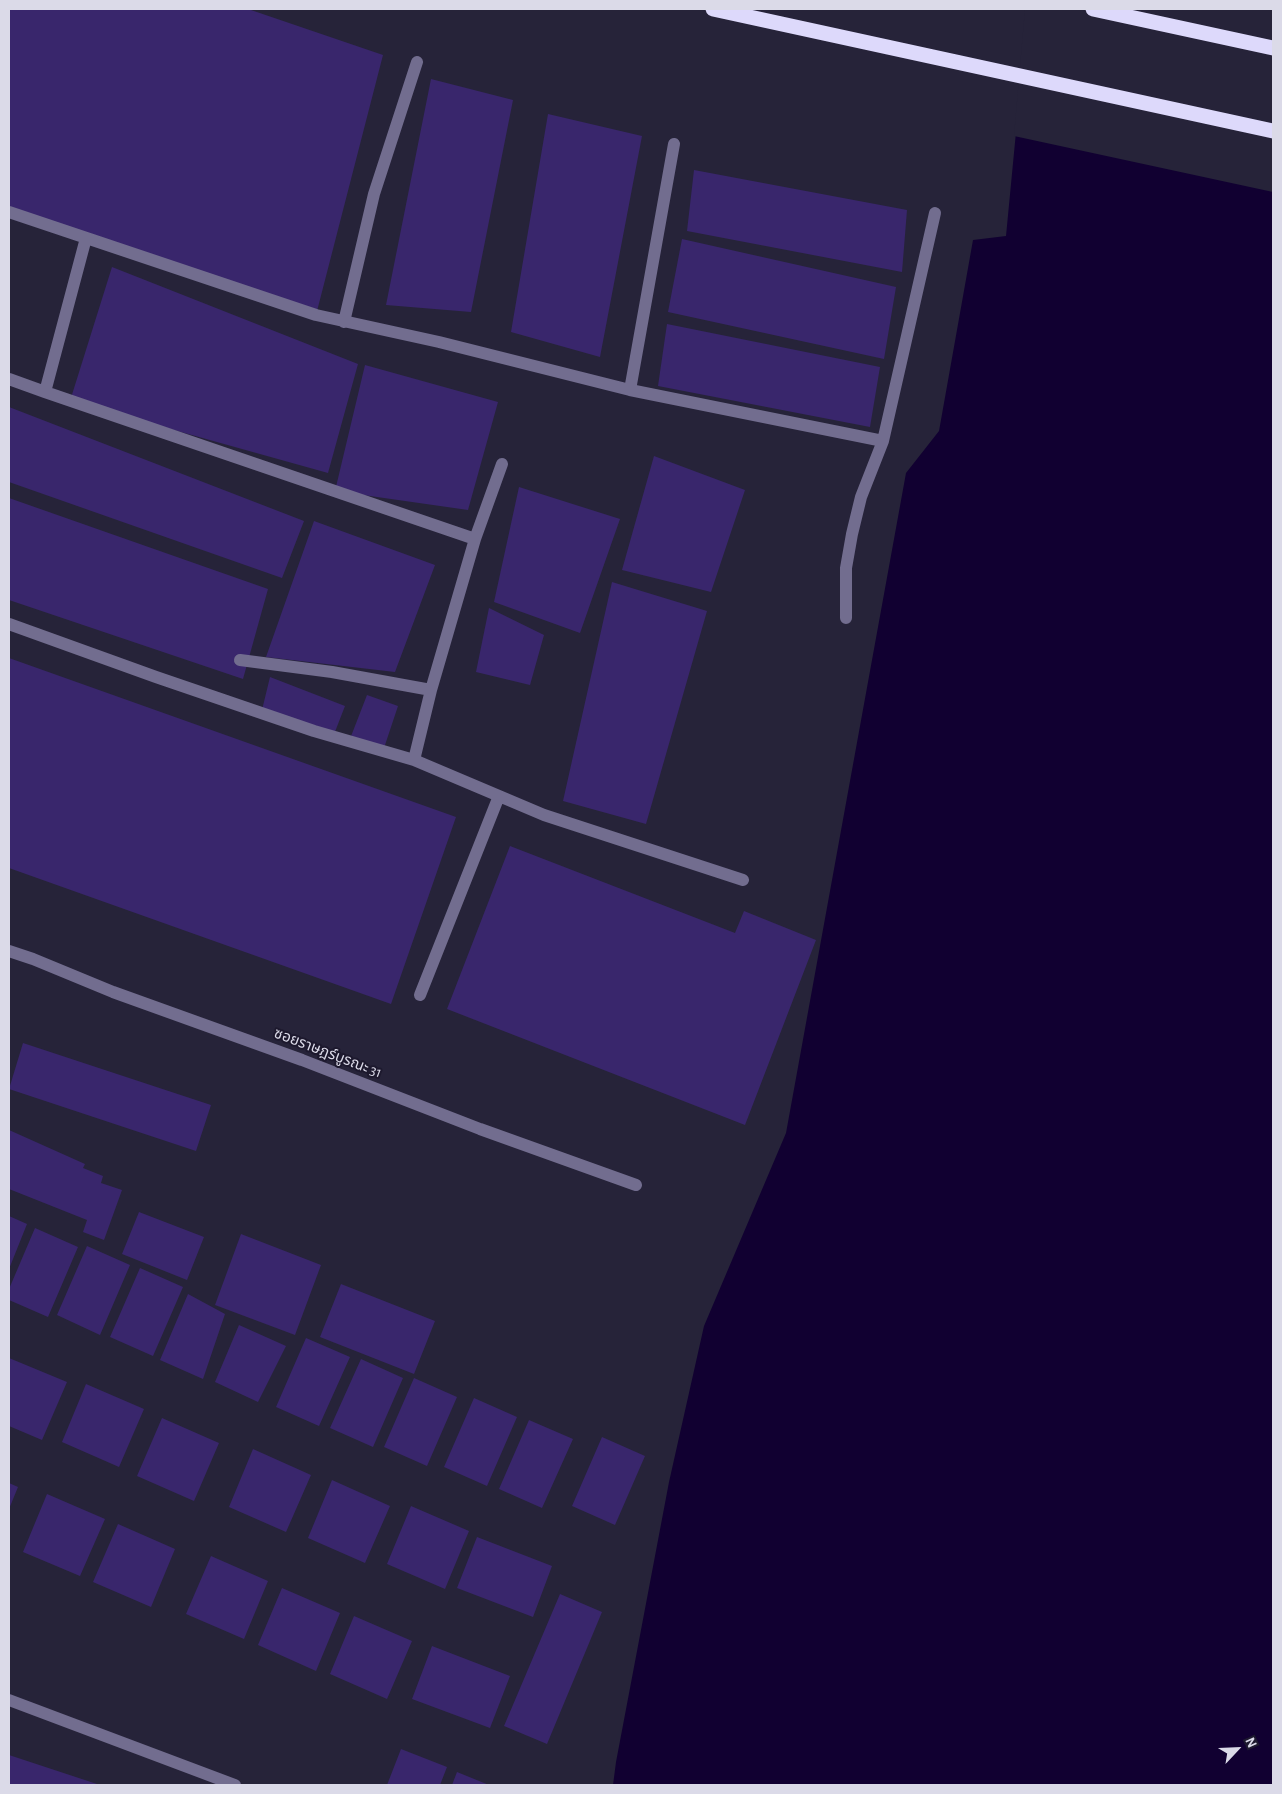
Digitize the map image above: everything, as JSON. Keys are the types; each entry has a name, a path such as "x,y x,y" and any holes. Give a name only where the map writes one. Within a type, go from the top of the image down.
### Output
{"highway":[{"path":"713,9 1273,131"},
{"path":"1093,9 1273,48"}],"street":[{"path":"344,322 374,194 417,62"},
{"path":"630,390 674,144"},
{"path":"9,212 316,315 439,342 630,390 883,441"},
{"path":"846,618 846,568 852,534 861,497 883,441 935,213"},
{"path":"45,392 86,238"},
{"path":"9,378 475,539"},
{"path":"414,760 431,690 475,539 502,464"},
{"path":"9,624 286,721 414,760 544,815 743,880"},
{"path":"240,660 332,672 431,690"},
{"path":"420,995 499,796"},
{"name":"ซอยราษฎร์บูรณะ 31","path":"9,951 113,992 311,1063 480,1129 636,1185"},
{"path":"9,1700 235,1785"}],"shaded area":[{"path":"1273,9 1273,1785 613,1785 669,1482 704,1326 786,1133 906,473 939,431 973,240 1006,236 1016,132"}],"pier":[{"path":"1025,9 1273,9 1273,192 1014,136"}],"building":[{"path":"9,9 248,9 383,55 316,315 9,212"},
{"path":"431,79 513,100 471,312 386,305"},
{"path":"548,114 642,136 600,357 511,332"},
{"path":"694,170 907,210 902,272 687,231"},
{"path":"682,239 896,287 884,359 668,312"},
{"path":"112,267 358,364 328,473 70,401"},
{"path":"667,324 880,367 870,427 658,386"},
{"path":"365,365 498,402 468,510 335,491"},
{"path":"9,407 304,521 282,578 9,482"},
{"path":"654,456 745,490 711,592 622,570"},
{"path":"519,487 620,519 580,633 494,602"},
{"path":"9,498 268,589 243,679 9,600"},
{"path":"314,521 435,565 395,672 266,657"},
{"path":"612,582 707,611 646,824 563,801"},
{"path":"489,608 544,635 530,685 476,672"},
{"path":"9,658 456,817 391,1004 9,868"},
{"path":"270,677 345,706 333,737 262,710"},
{"path":"367,695 398,706 383,751 348,744"},
{"path":"510,846 735,933 744,911 816,940 745,1125 447,1009"},
{"path":"23,1043 211,1105 196,1151 9,1089"},
{"path":"9,1130 85,1164 83,1168 103,1176 101,1183 122,1190 104,1240 83,1232 87,1220 9,1189"},
{"path":"139,1212 204,1237 187,1280 122,1254"},
{"path":"9,1216 27,1224 9,1269"},
{"path":"35,1228 78,1247 48,1317 9,1300 9,1289"},
{"path":"241,1234 321,1265 295,1335 215,1305"},
{"path":"87,1246 130,1265 100,1335 57,1315"},
{"path":"140,1268 183,1287 153,1356 110,1337"},
{"path":"341,1284 435,1321 414,1374 320,1337"},
{"path":"188,1294 225,1314 203,1379 160,1360"},
{"path":"239,1325 286,1346 258,1402 215,1382"},
{"path":"306,1338 350,1357 319,1426 276,1407"},
{"path":"9,1358 67,1382 42,1440 9,1426"},
{"path":"361,1359 403,1378 373,1447 330,1428"},
{"path":"414,1378 457,1397 427,1466 384,1447"},
{"path":"86,1384 144,1409 119,1467 62,1442"},
{"path":"474,1398 517,1417 487,1486 444,1467"},
{"path":"162,1418 219,1443 194,1501 137,1476"},
{"path":"529,1420 573,1439 542,1508 499,1489"},
{"path":"602,1437 645,1456 615,1525 572,1506"},
{"path":"253,1449 311,1475 286,1532 229,1507"},
{"path":"332,1480 390,1506 365,1563 308,1538"},
{"path":"9,1483 18,1487 9,1509"},
{"path":"47,1494 105,1519 80,1576 23,1552"},
{"path":"411,1506 469,1531 445,1589 387,1564"},
{"path":"118,1524 175,1549 151,1607 93,1582"},
{"path":"477,1537 552,1566 533,1617 457,1588"},
{"path":"211,1556 268,1581 244,1639 186,1614"},
{"path":"282,1588 340,1613 316,1671 258,1645"},
{"path":"560,1594 602,1612 547,1744 504,1726"},
{"path":"354,1616 412,1641 387,1699 330,1674"},
{"path":"432,1646 510,1676 490,1728 412,1699"},
{"path":"401,1749 447,1767 440,1785 387,1785"},
{"path":"9,1755 100,1785 9,1785"},
{"path":"457,1772 489,1785 452,1785"}]}
